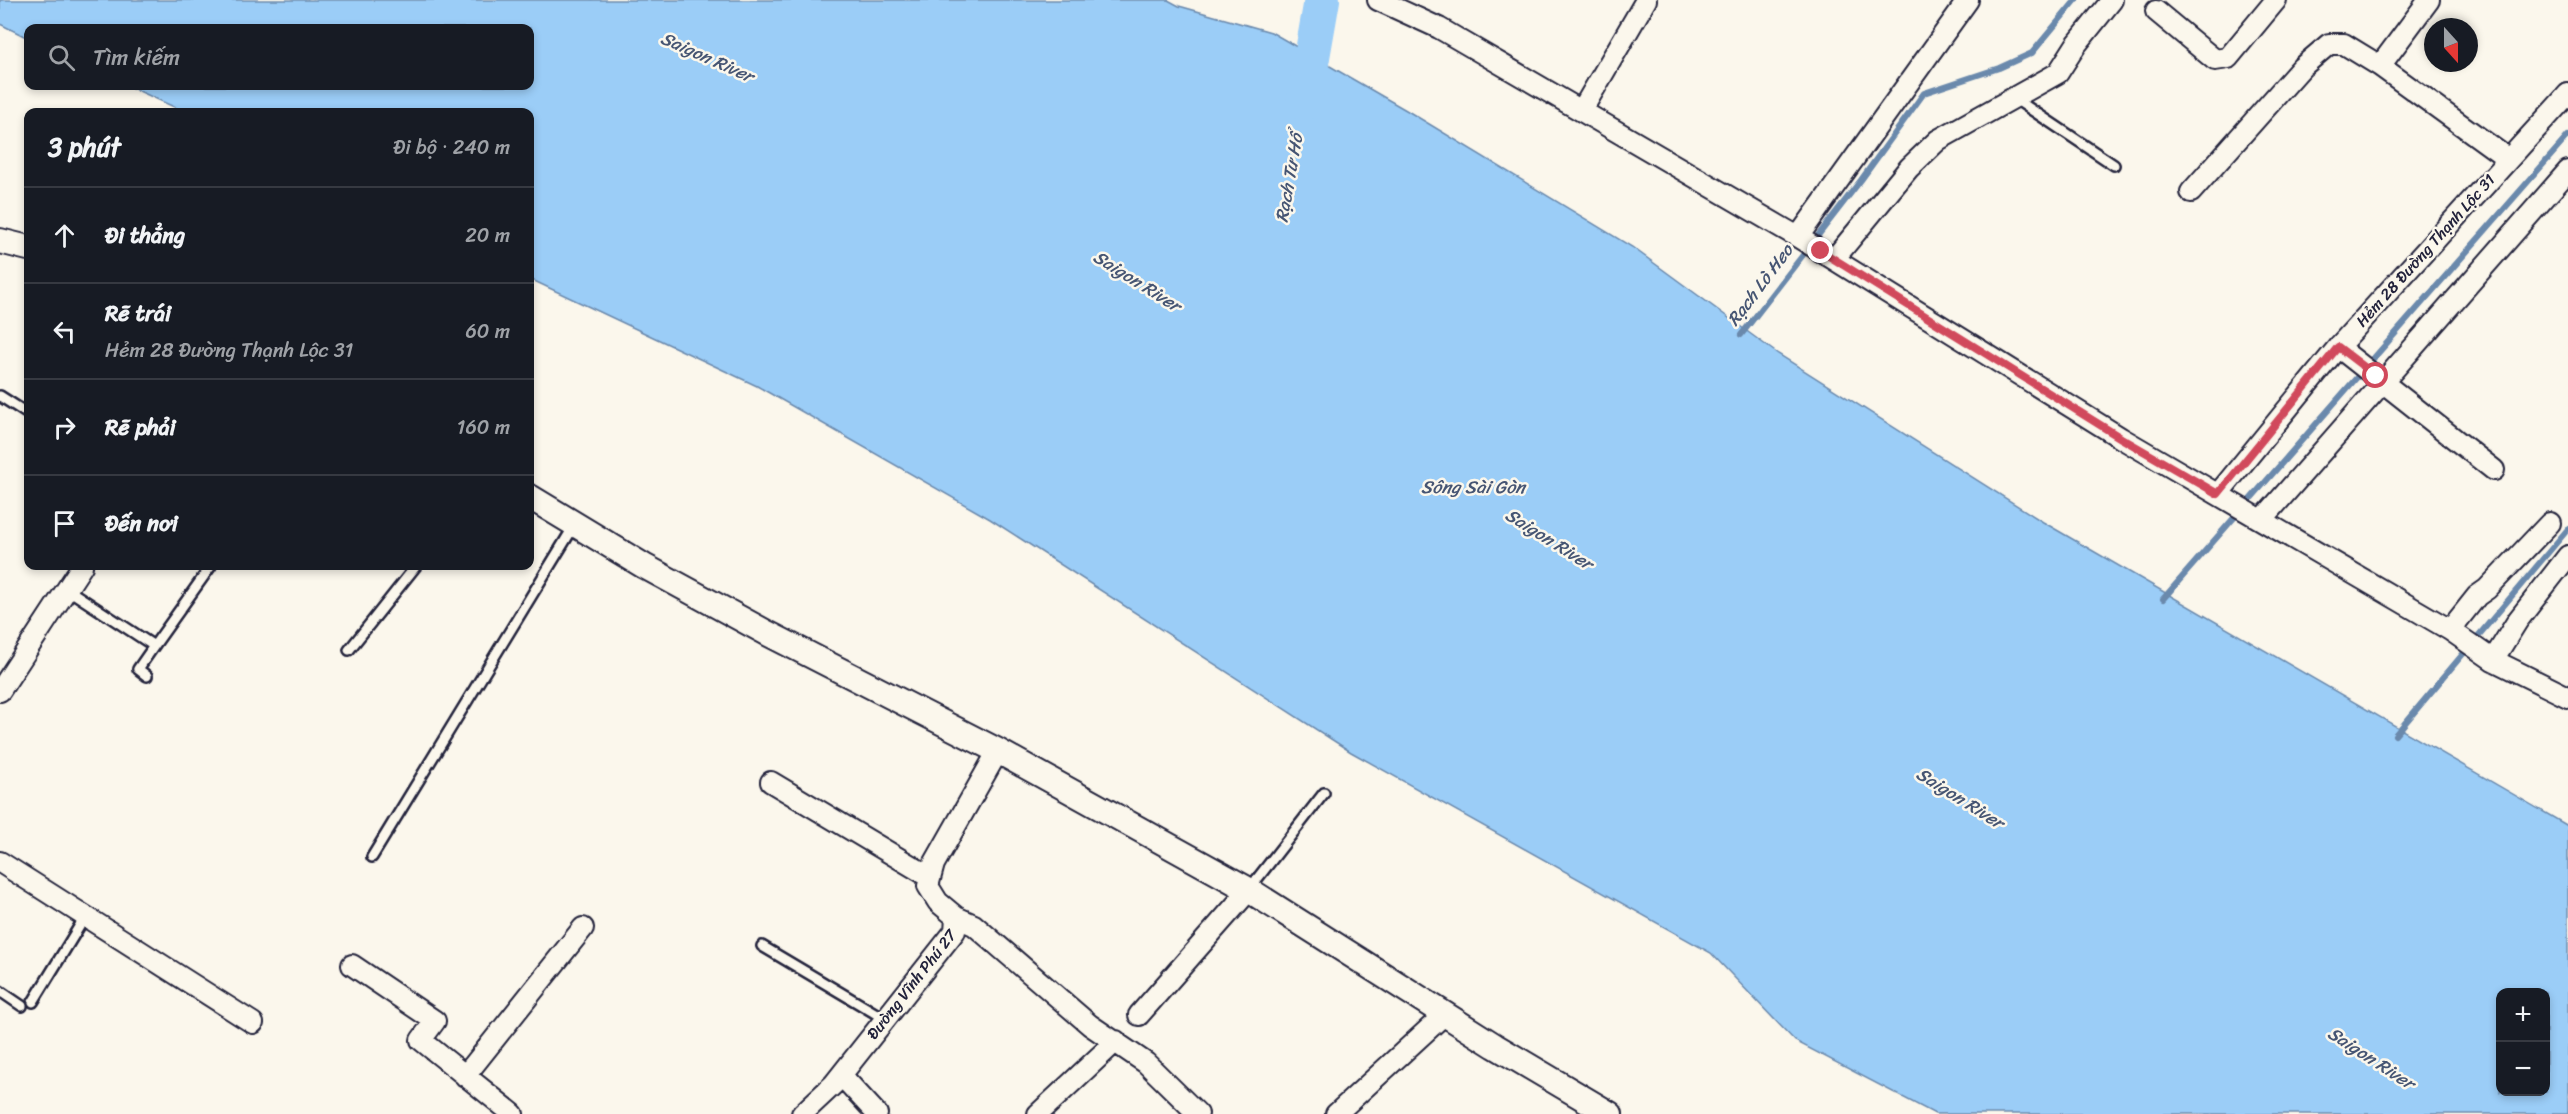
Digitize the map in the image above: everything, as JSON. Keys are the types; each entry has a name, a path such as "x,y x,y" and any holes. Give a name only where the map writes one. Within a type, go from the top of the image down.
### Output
{"street":[{"path":"1378,0 1439,28 1799,237 2121,438 2455,634 2488,656 2568,697"},
{"path":"1582,110 1646,0"},
{"path":"1799,237 1968,0"},
{"path":"1828,255 1909,168 1938,141 2058,73 2076,45 2112,0"},
{"path":"2156,11 2215,60 2228,58 2276,0"},
{"path":"2380,66 2429,0"},
{"path":"2191,192 2302,67 2329,44 2344,44 2380,66 2507,158"},
{"name":"Hẻm 28 Đường Thạnh Lộc 31","path":"2224,498 2338,347 2507,158 2568,94"},
{"path":"2258,518 2379,379 2568,171"},
{"path":"0,241 24,247"},
{"path":"2338,347 2494,470"},
{"path":"534,498 644,566 767,633 998,751 1249,890 1495,1046 1610,1114"},
{"path":"2455,634 2478,596 2550,523"},
{"path":"2488,656 2568,556"},
{"path":"0,691 79,570"},
{"path":"771,782 930,877 934,864 998,751"},
{"path":"0,861 253,1023"},
{"name":"Đường Vĩnh Phú 27","path":"802,1114 841,1075 955,931 956,918 938,902 928,886 930,877"},
{"path":"1139,1015 1249,890"},
{"path":"956,918 974,925 1090,1025 1146,1063 1198,1114"},
{"path":"465,1076 583,928"},
{"path":"352,965 435,1021 421,1040 513,1114"},
{"path":"1336,1114 1446,1013"},
{"path":"1038,1114 1116,1041"},
{"path":"841,1075 877,1114"}],"lane":[{"path":"2014,98 2114,165"},
{"path":"0,396 24,411"},
{"path":"372,857 575,524"},
{"path":"147,676 138,669 208,570"},
{"path":"348,650 413,570"},
{"path":"67,589 154,646"},
{"path":"1249,890 1324,793"},
{"path":"33,1002 85,917"},
{"path":"762,946 885,1019"},
{"path":"0,992 22,1006"}],"water":[{"name":"Sông Sài Gòn","path":"0,0 1168,0 1179,6 1271,32 1406,110 1632,247 1778,354 2043,522 2568,826 2568,1114 1935,1114 1795,1041 1711,953 1351,752 990,519 757,386 534,281 534,108 176,108 137,90 534,90 534,24 24,24 24,36 0,24"}],"waterway":[{"name":"Rạch Tư Hổ","path":"1304,103 1322,0"},
{"name":"Rạch Lò Heo","path":"1741,335 1861,180 1924,93 1999,68 2032,53 2076,0"},
{"path":"2163,599 2568,136"},
{"path":"2395,735 2568,529"}],"route":[{"path":"1821,251 2121,438 2218,494 2338,347 2376,376"}],"water label":[{"name":"Saigon River","path":"707,57"},
{"name":"Saigon River","path":"1137,281"},
{"name":"Saigon River","path":"1549,539"},
{"name":"Saigon River","path":"1960,798"},
{"name":"Saigon River","path":"2371,1058"}]}
